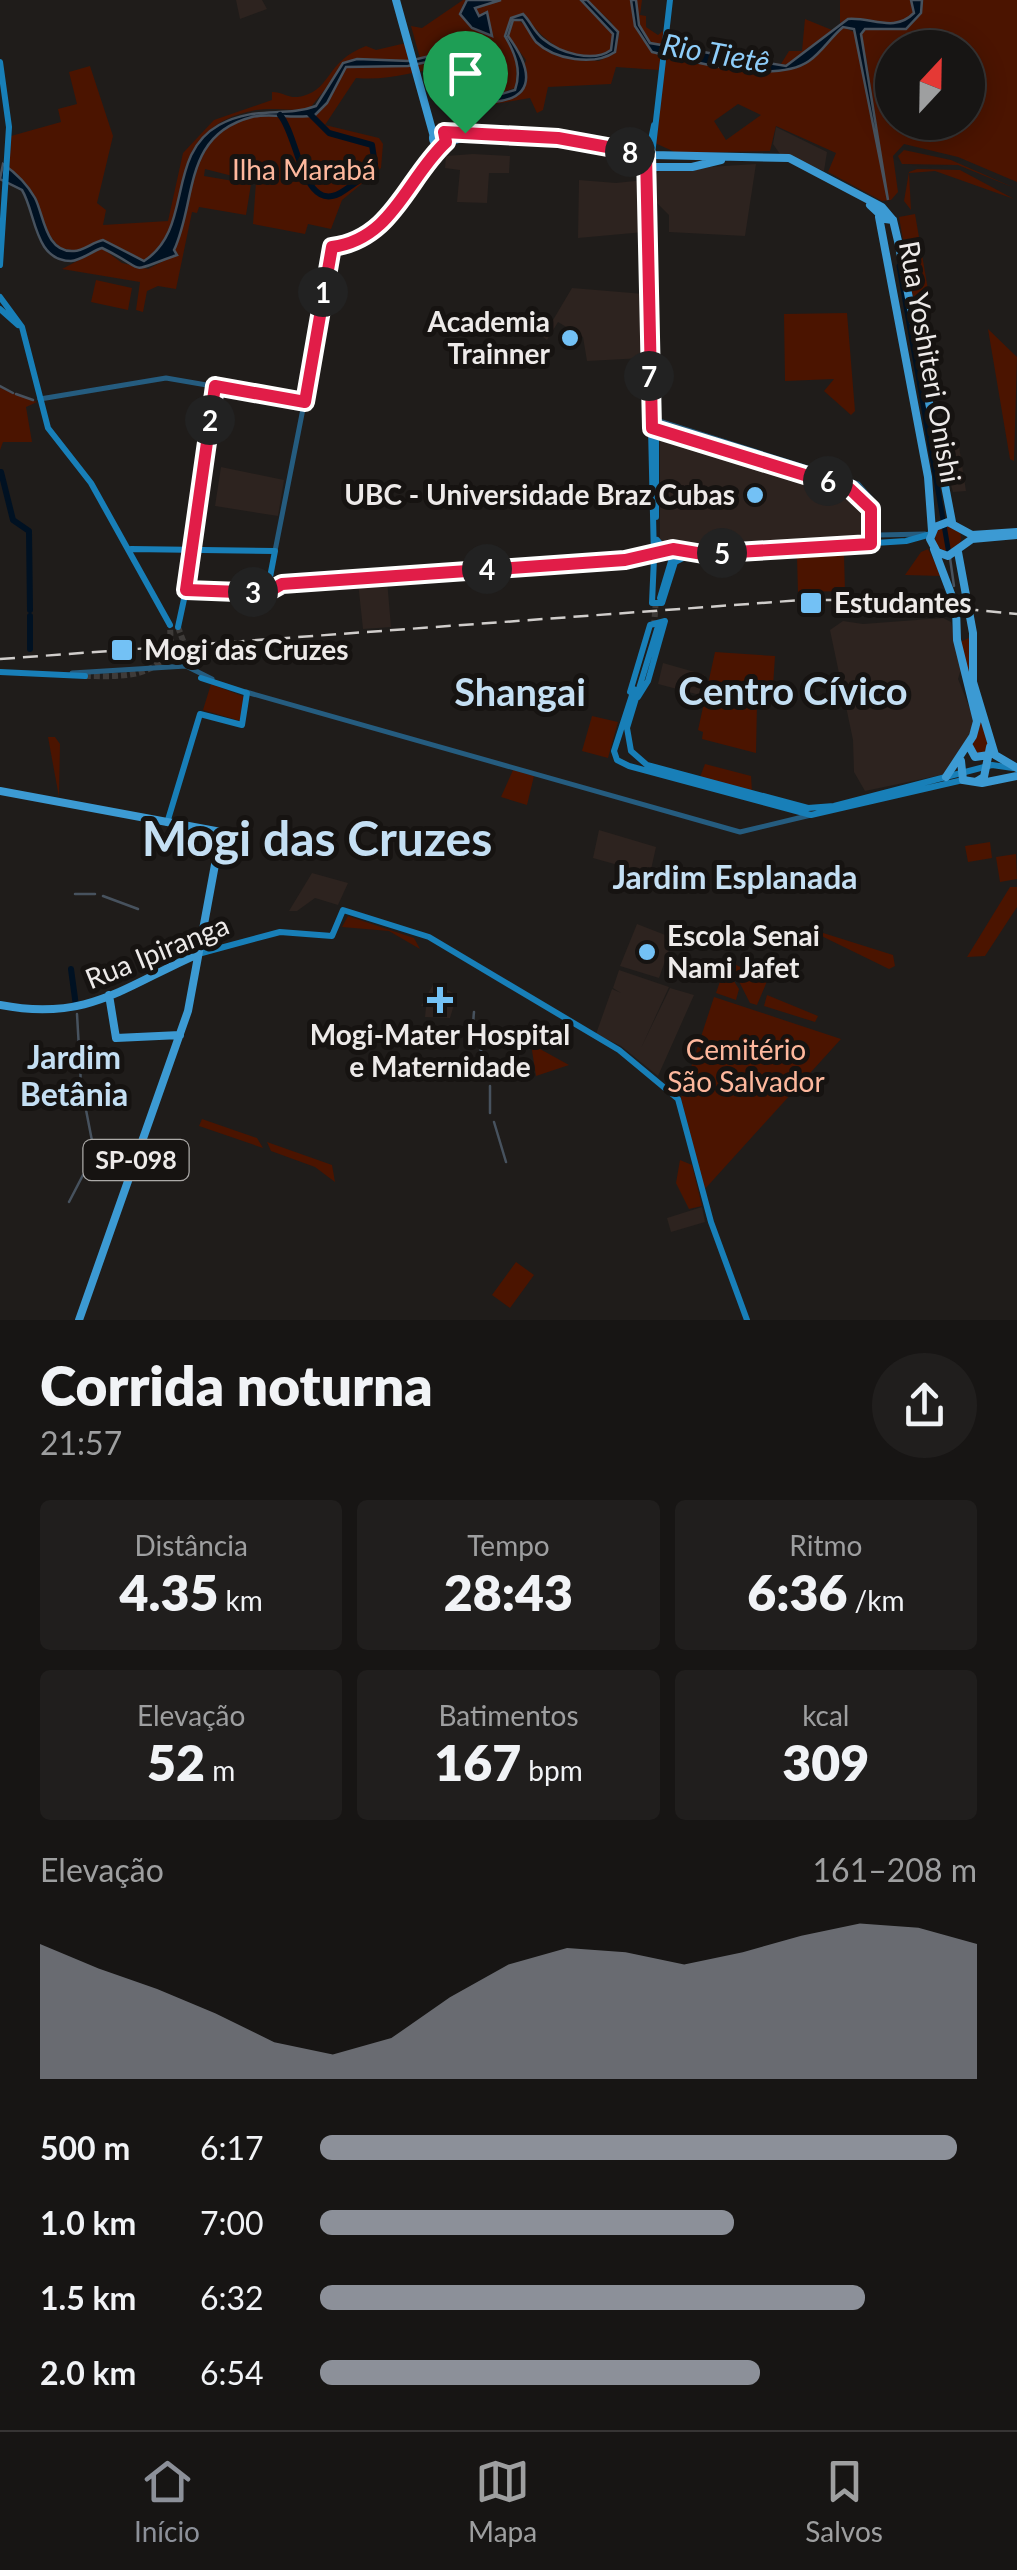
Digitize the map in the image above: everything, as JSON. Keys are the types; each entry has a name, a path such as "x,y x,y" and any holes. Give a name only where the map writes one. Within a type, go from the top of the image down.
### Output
{"main road":[{"path":"398,0 440,138 556,143 631,157 789,158 876,203 894,220"},
{"path":"670,0 649,180 656,542 672,558"},
{"path":"0,62 8,122 0,265"},
{"path":"680,166 689,162 682,156"},
{"path":"650,158 680,166 715,160 779,161 817,175 870,205 885,219 894,220"},
{"name":"Rua Yoshiteri Onishi","path":"870,205 885,234 931,494 932,533"},
{"name":"Rua Yoshiteri Onishi","path":"894,220 952,522"},
{"path":"885,234 894,234 898,242"},
{"path":"0,297 3,310 24,334 54,437 91,483 174,626 186,590 266,593 282,584"},
{"path":"656,425 652,603 662,603 675,562 689,555"},
{"path":"906,542 932,533 944,522 952,522 976,535 1017,534"},
{"path":"962,530 973,639 973,682 995,756 1017,771"},
{"path":"932,533 933,548 956,607 957,640 978,722 970,742 946,777"},
{"path":"672,558 857,545 873,538 933,548 948,556 972,538 1017,534"},
{"path":"131,548 275,551 266,593"},
{"path":"268,584 625,560 666,550 703,554"},
{"path":"654,556 658,599 672,558"},
{"path":"630,704 648,681 664,622 650,625 630,704 626,732 636,757 656,768 809,812 946,777 976,782 1017,771"},
{"path":"656,626 614,752 617,760 629,766 809,812 962,777 986,767 1017,771"},
{"path":"957,640 964,635 973,639"},
{"path":"0,672 85,676"},
{"path":"0,792 167,822 200,714 242,725 248,693 206,678"},
{"path":"970,742 972,754 988,755"},
{"path":"976,782 983,779 990,744"},
{"path":"961,756 962,777"},
{"path":"629,766 636,757"},
{"name":"SP-098","path":"79,1320 180,1035 220,832 167,822"},
{"name":"Rua Ipiranga","path":"0,1007 63,1012 198,954 280,932 332,936 338,919 347,911 429,937 540,1007 619,1050 678,1099 711,1222 746,1320"},
{"path":"110,995 116,1038 180,1035"},
{"path":"140,1149 151,1150"}],"street":[{"path":"332,245 360,236 392,215 431,159 440,138"},
{"path":"332,245 354,244 360,236"},
{"path":"275,551 332,245"},
{"path":"40,399 166,378 305,402"},
{"path":"186,590 215,386"},
{"path":"656,425 845,482 870,505 873,538 932,533"},
{"path":"30,674 186,666 206,678"},
{"path":"248,693 750,833 809,812"}],"shaded area":[{"path":"236,0 262,0 267,9 240,19"},
{"path":"776,127 827,152 824,171 780,154 773,144"},
{"path":"446,156 510,156 509,173 489,173 487,203 457,202 460,170 445,168"},
{"path":"756,164 745,236 669,232 669,215 655,201 652,178 661,170"},
{"path":"579,180 644,180 644,232 578,238"},
{"path":"572,288 644,294 643,358 587,361 583,337 558,322 547,340 543,337"},
{"name":"UBC - Universidade Braz Cubas","path":"660,434 840,490 867,506 871,525 854,540 693,550 664,546 660,543"},
{"path":"959,446 966,491 953,492 941,450"},
{"path":"221,467 284,480 278,516 215,506"},
{"path":"387,580 391,627 363,629 358,582"},
{"path":"943,618 951,622 961,669 958,679 974,719 970,735 946,774 865,791 854,772 853,740 830,630 843,621 863,624"},
{"path":"663,663 705,675 700,695 658,684"},
{"path":"321,829 329,829 336,840 329,851 321,851 314,844 314,836"},
{"path":"599,830 656,847 650,874 593,858"},
{"path":"312,873 348,883 338,905 315,898 297,911 289,911"},
{"name":"Escola Senai Nami Jafet","path":"637,924 673,938 659,978 620,966"},
{"path":"619,970 669,987 641,1048 670,988 694,995 658,1076 621,1046 596,1034 612,989 621,993 613,988"},
{"name":"Mogi-Mater Hospital e Maternidade","path":"434,983 457,995 450,1018 425,1017 426,1007 421,1006"},
{"path":"702,1207 705,1222 671,1232 667,1218"}],"green space":[{"path":"467,0 462,6 491,31 487,13 479,16 475,8 501,0 581,0 613,34 611,50 599,56 575,55 552,44 526,17 511,18 505,36 516,57 517,87 494,96 471,71 454,60 420,58 411,26 422,28"},
{"name":"Ilha Marabá","path":"587,0 631,0 635,26 652,52 661,54 659,70 616,67 611,84 548,87 543,110 537,113 530,98 489,105 457,75 442,71 356,78 325,125 379,138 383,144 381,168 342,200 331,229 308,224 305,234 253,224 256,182 205,169 204,176 251,184 246,215 199,207 197,213 192,212 176,289 158,286 147,291 143,312 136,310 140,282 62,269 102,248 122,263 148,269 177,254 174,249 194,171 212,138 228,126 252,117 315,115 346,67 451,63 467,72 488,98 514,97 526,60 508,36 509,23 517,19 564,57 599,61 608,56 619,37 611,22"},
{"path":"636,0 642,0 640,15 646,16 646,27 658,35 664,30 662,47 644,35"},
{"path":"840,0 911,0 914,13 896,22 859,19 840,23"},
{"path":"922,0 1017,0 1017,182 958,157 904,144 893,156 898,192 891,200 882,201 828,172 836,153 776,126 770,151 677,153 655,143 666,54 723,67 794,69 843,27 858,34 865,29 906,29","holes":["738,104 761,115 726,140 714,121"]},
{"path":"805,19 832,30 806,55 782,65 772,66 666,47 667,42 725,57 728,50 740,54 743,49 756,55 756,61 781,64 789,51 802,51"},
{"path":"406,43 409,61 349,60 310,108 256,110 224,120 204,136 192,156 173,223 163,244 145,261 103,240 77,251 60,248 46,231 36,199 9,168 11,136 61,122 58,109 77,104 69,72 90,66 113,136 97,203 106,210 103,225 168,221 183,153 214,120 272,100 272,92 294,97 312,92 343,59 366,46 376,50"},
{"path":"904,150 951,160 1017,189 958,165 902,164 898,156"},
{"path":"960,170 1014,199 935,171 909,173 911,210 904,201 909,172"},
{"path":"915,214 931,307 915,309 899,217"},
{"path":"96,280 132,288 128,310 91,302"},
{"path":"847,313 855,411 851,415 824,391 834,379 785,381 784,314"},
{"path":"988,329 1017,357 1014,461 1010,459"},
{"path":"0,388 37,402 26,407 32,442 3,442 0,450"},
{"path":"948,525 957,529 961,538 957,547 948,551 939,547 935,538 939,529"},
{"path":"928,549 942,576 905,575 921,552"},
{"path":"844,555 845,591 798,592 797,557"},
{"path":"969,638 970,676 989,745 987,751 976,755 972,745 980,725 960,642"},
{"path":"715,652 775,656 772,702 757,703 756,753 702,739 703,732 698,730"},
{"path":"211,684 245,697 240,721 203,710"},
{"path":"592,716 618,722 608,758 582,751"},
{"path":"48,737 55,737 60,744 59,797"},
{"path":"705,764 751,776 752,792 700,777"},
{"path":"513,770 534,776 527,805 501,797"},
{"path":"990,842 992,858 968,862 965,846"},
{"path":"1016,854 1017,879 1000,882 996,857"},
{"path":"1010,887 1017,887 1017,907 985,956 967,957"},
{"path":"348,916 414,938 420,949 389,931 342,927"},
{"path":"801,926 893,955 895,966 889,969"},
{"path":"729,962 768,979 757,1005 750,1003"},
{"path":"725,967 739,989 736,1000 716,993"},
{"path":"767,995 818,1016 815,1022 764,1006"},
{"name":"Cemitério São Salvador","path":"714,997 841,1039 704,1190 681,1098"},
{"path":"531,1044 569,1065 536,1076"},
{"path":"202,1119 257,1138 263,1148 199,1126"},
{"path":"267,1142 332,1165 335,1182 315,1167 271,1151"},
{"path":"680,1160 692,1165 702,1206 689,1209 676,1183"},
{"path":"516,1262 534,1275 510,1308 492,1295"}],"water":[{"path":"467,0 501,0 475,8 479,16 487,12 492,36 472,28 460,14"},
{"path":"581,0 587,0 618,32 615,52 586,60 564,57 536,42 522,20 513,20 508,36 521,57 526,77 525,86 509,99 494,102 465,69 441,59 408,66 346,67 327,103 315,115 252,117 229,126 214,138 195,172 174,250 177,255 142,267 102,248 75,260 59,259 43,245 22,190 0,179 3,164 25,183 51,240 64,250 77,251 103,240 144,261 169,230 192,154 202,138 219,125 245,115 316,106 343,63 357,59 409,61 438,54 455,58 474,70 494,96 515,90 516,62 505,36 511,18 523,14 543,39 567,52 595,56 611,50 613,34"},
{"path":"631,0 636,0 639,25 650,43 786,66 848,19 899,22 914,13 911,0 922,0 921,13 906,29 865,29 861,34 875,135 854,29 843,27 814,57 794,68 755,71 652,52 635,26"},
{"path":"876,140 878,140 888,200"}],"waterway":[{"path":"280,115 311,185 320,194 331,196 372,169 372,145 329,133 310,114"},
{"path":"899,266 949,554"},
{"path":"0,386 13,393"},
{"path":"16,394 33,400"},
{"path":"1,472 13,520 29,531 30,610"},
{"path":"950,558 954,586"},
{"path":"30,616 30,649"},
{"path":"75,894 95,894"},
{"path":"103,896 138,909"},
{"path":"71,969 76,1006"},
{"path":"474,1012 474,1033 491,1078"},
{"path":"77,1014 81,1084 93,1146 87,1167"},
{"path":"490,1086 490,1113"},
{"path":"494,1122 506,1162"},
{"path":"69,1202 83,1175"}],"tunnel":[{"path":"654,626 656,599"},
{"path":"85,676 133,674 155,666 171,648 170,625"},
{"path":"178,627 194,670"}],"railway":[{"path":"0,659 802,600 874,600 1017,614"}],"place":[{"name":"Academia Trainner","path":"570,338"},
{"name":"UBC - Universidade Braz Cubas","path":"755,495"},
{"name":"Estudantes","path":"811,603"},
{"name":"Mogi das Cruzes","path":"122,650"},
{"name":"Escola Senai Nami Jafet","path":"647,952"},
{"name":"Mogi-Mater Hospital e Maternidade","path":"440,1000"}],"district":[{"name":"Centro Cívico","path":"793,692"},
{"name":"Shangai","path":"520,693"},
{"name":"Mogi das Cruzes","path":"317,839"},
{"name":"Jardim Esplanada","path":"735,878"},
{"name":"Jardim Betânia","path":"74,1076"}],"route":[{"path":"444,132 465,133 558,138 646,154 650,425 654,430 850,489 863,497 871,509 871,544 703,554 673,549 625,560 282,584 266,593 186,590 215,386 305,402 332,247 352,241 387,220 446,142 444,132"}],"water label":[{"name":"Rio Tietê","path":"716,54"}]}
